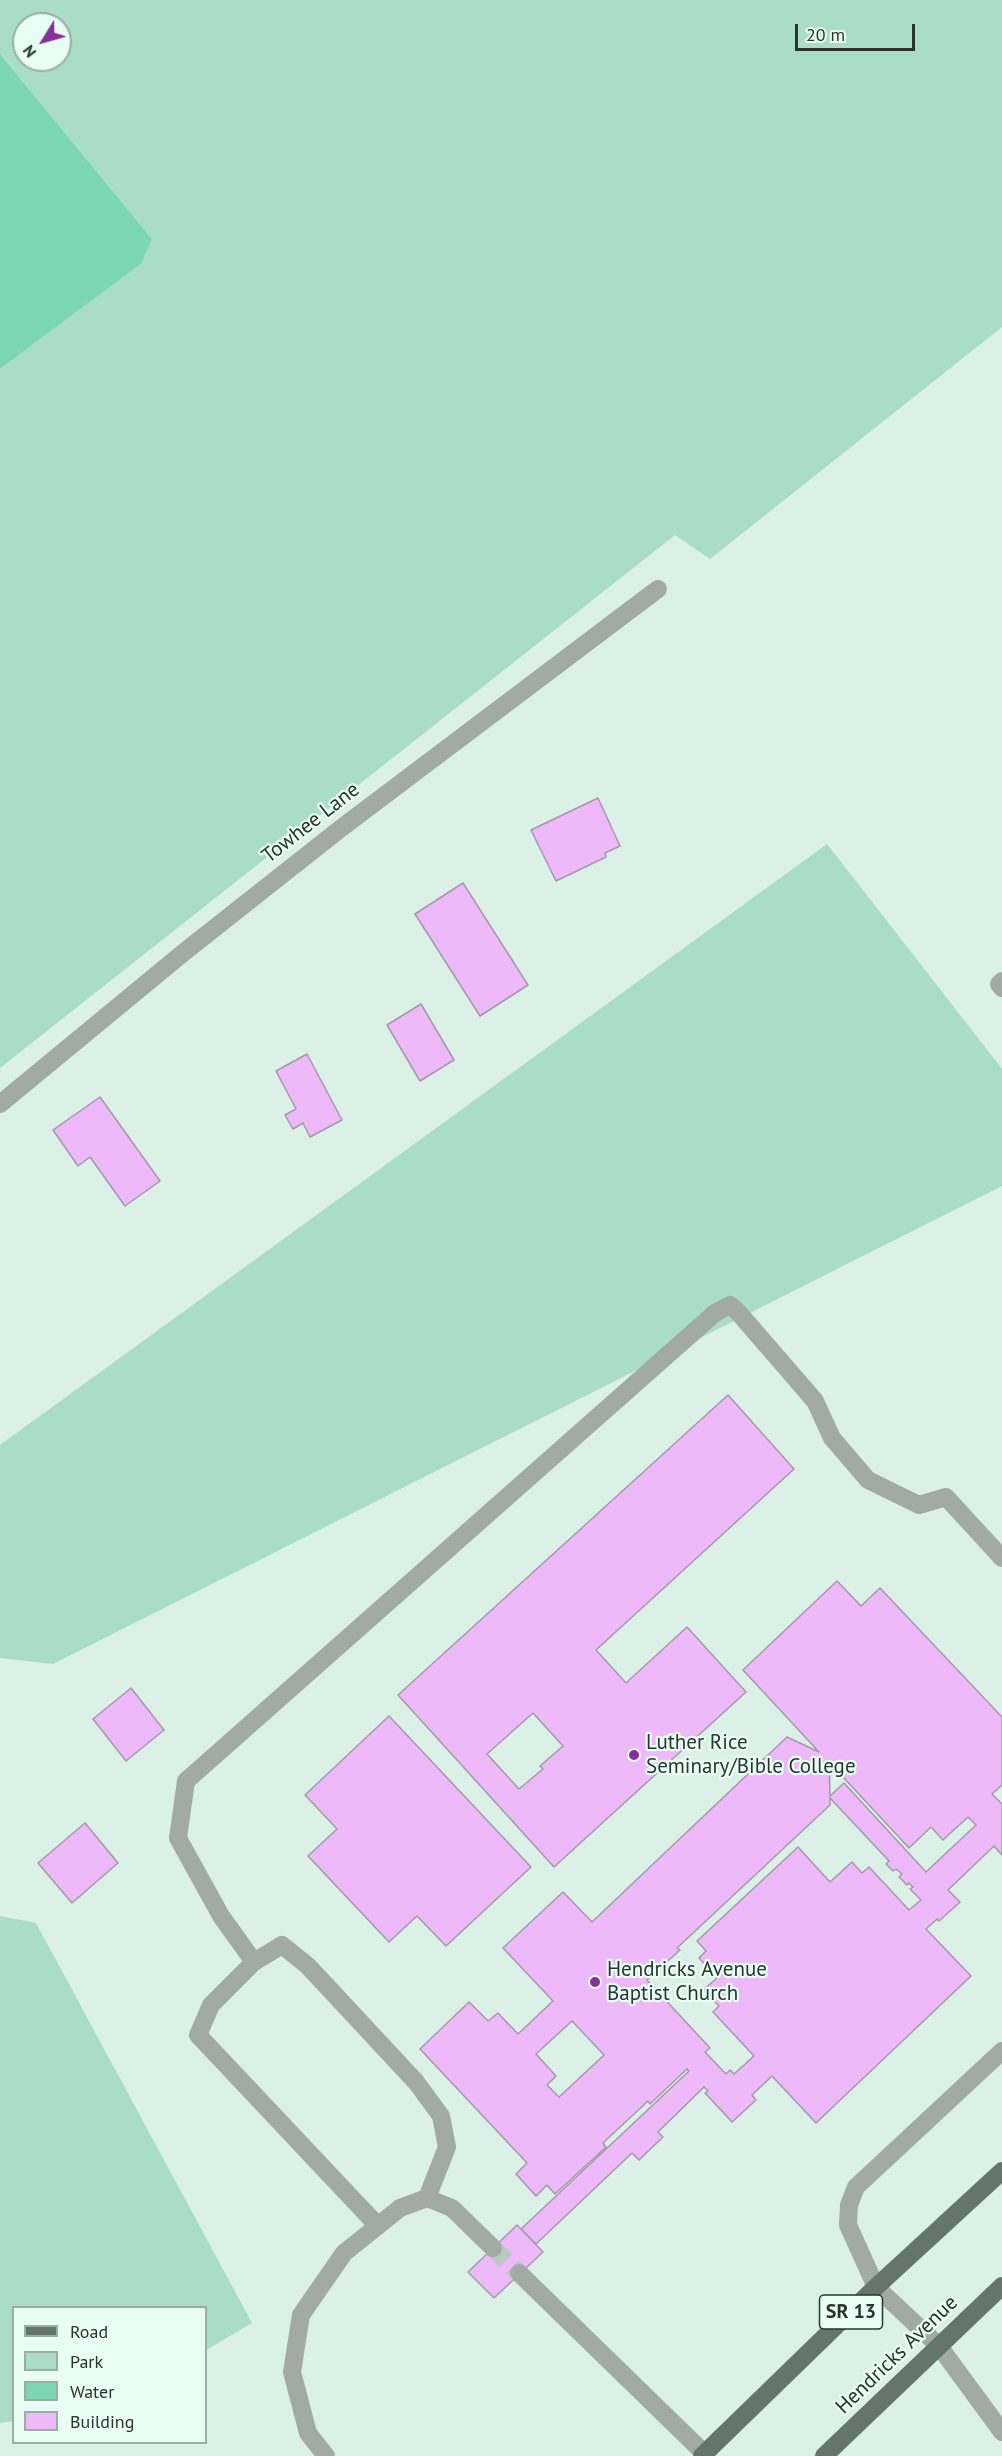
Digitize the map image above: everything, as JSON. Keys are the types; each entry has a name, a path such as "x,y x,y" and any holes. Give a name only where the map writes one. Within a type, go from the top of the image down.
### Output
{"main road":[{"name":"SR 13","path":"704,2455 876,2287 1002,2170"},
{"name":"Hendricks Avenue","path":"824,2456 1002,2286"}],"street":[{"name":"Towhee Lane","path":"0,1104 183,952 340,829 658,589"},
{"path":"254,1962 221,1916 178,1838 186,1781 706,1321 729,1305 815,1401 832,1438 868,1480 919,1505 946,1497 1002,1557"},
{"path":"378,2226 198,2035 212,2006 254,1962 282,1945 308,1966 423,2090 441,2116 447,2147 427,2198"},
{"path":"1002,2051 856,2187 849,2205 848,2224 876,2287 939,2346 1002,2432"},
{"path":"327,2456 308,2433 292,2372 300,2315 344,2253 400,2208 427,2198 452,2208 493,2248"},
{"path":"519,2274 704,2455"}],"green space":[{"path":"0,0 1002,0 1002,327 710,559 675,535 0,1068 0,369 142,263 152,239 15,72 72,72 72,12 12,12 12,69 0,54"},
{"path":"827,844 1002,1069 1002,1186 53,1664 0,1658 0,1445"},
{"path":"0,1916 36,1923 252,2323 207,2349 207,2306 12,2306 12,2421 0,2423"}],"water":[{"path":"0,54 12,69 12,72 15,72 152,239 142,263 0,369"}],"building":[{"path":"598,798 620,846 605,853 606,857 556,881 531,830"},
{"path":"463,883 528,985 480,1016 415,914"},
{"path":"421,1004 454,1060 420,1081 387,1025"},
{"path":"307,1054 342,1120 310,1137 303,1123 293,1129 285,1115 296,1109 276,1071"},
{"path":"100,1097 160,1181 125,1206 90,1157 78,1166 53,1130"},
{"path":"728,1395 794,1469 596,1650 626,1683 687,1627 746,1692 554,1867 398,1695","holes":["533,1713 563,1746 540,1766 543,1769 519,1789 487,1754"]},
{"path":"837,1581 861,1606 880,1588 1002,1717 1002,1785 992,1794 1002,1804 1002,1855 994,1846 948,1890 960,1902 939,1921 937,1919 926,1929 971,1976 816,2123 772,2076 752,2095 756,2100 732,2122 705,2093 708,2091 704,2087 658,2132 663,2137 639,2160 632,2153 536,2244 521,2229 689,2071 687,2069 650,2104 648,2101 603,2143 606,2147 555,2194 547,2185 536,2196 516,2174 527,2163 420,2049 469,2002 488,2021 498,2013 518,2034 553,2001 503,1948 563,1892 592,1922 787,1737 819,1752 743,1670","holes":["829,1762 909,1848 931,1827 943,1840 968,1817 976,1825 926,1872 844,1783 830,1796","830,1798 889,1861 886,1864 893,1871 896,1869 902,1874 899,1877 907,1885 909,1883 913,1887 910,1889 921,1900 909,1910 869,1867 862,1873 852,1862 830,1882 798,1847 697,1941 706,1951 699,1958 717,1978 703,1990 719,2006 713,2012 754,2056 734,2074 730,2070 726,2074 705,2052 710,2048 647,1980 680,1950 677,1948 830,1805","572,2021 604,2055 559,2097 547,2085 556,2076 536,2054"]},
{"path":"131,1688 164,1730 126,1761 93,1719"},
{"path":"389,1716 531,1867 446,1946 417,1916 389,1942 308,1856 337,1829 305,1795"},
{"path":"85,1823 118,1863 72,1903 38,1863"},
{"path":"517,2225 543,2252 494,2298 468,2272"}],"tunnel":[{"path":"493,2248 519,2273"}],"place":[{"name":"Luther Rice Seminary/Bible College","path":"634,1755"},
{"name":"Hendricks Avenue Baptist Church","path":"595,1982"}]}
